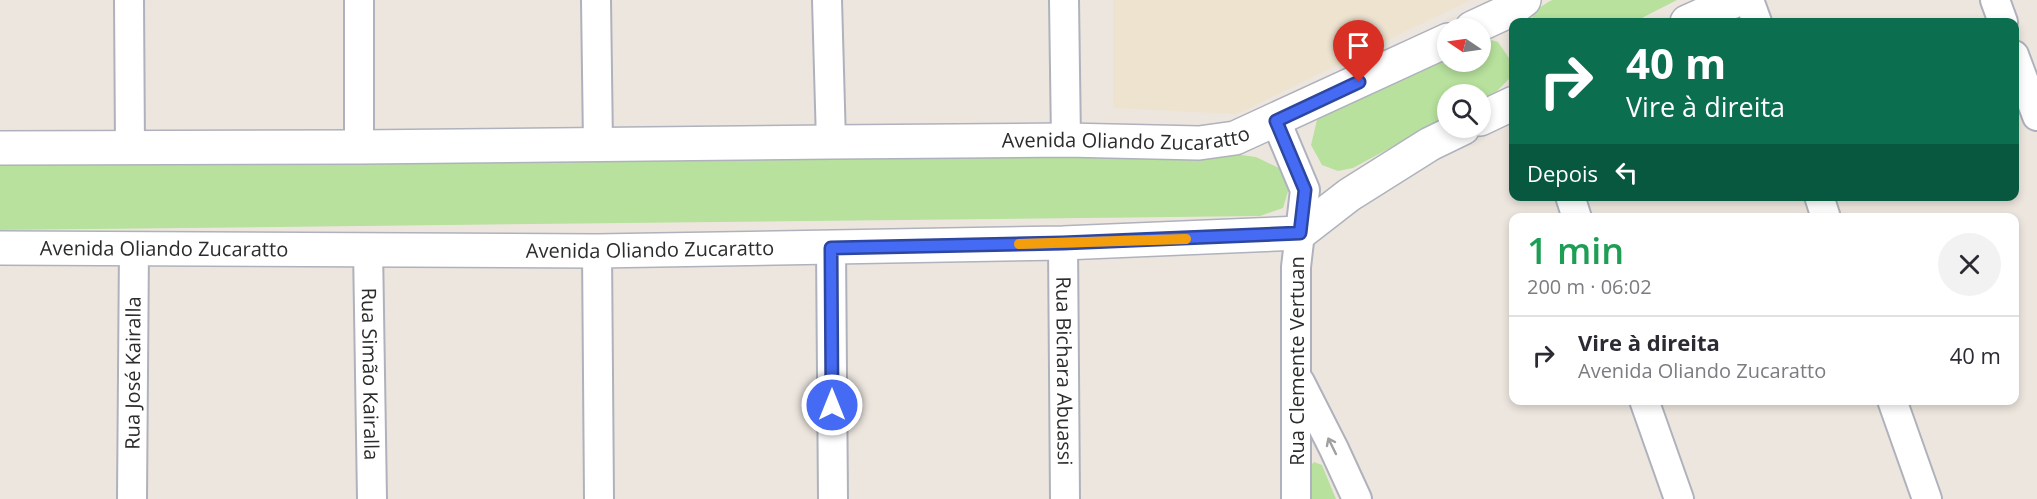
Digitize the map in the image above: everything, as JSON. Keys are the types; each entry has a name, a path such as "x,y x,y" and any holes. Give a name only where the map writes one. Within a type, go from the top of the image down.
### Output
{"street":[{"path":"129,0 130,147"},
{"path":"359,0 359,147"},
{"path":"596,0 598,144"},
{"path":"827,0 831,142"},
{"path":"1064,0 1066,141"},
{"path":"1696,18 1736,0"},
{"path":"1749,0 1756,18"},
{"path":"1995,0 2002,18"},
{"path":"1491,21 1516,11"},
{"name":"Avenida Oliando Zucaratto","path":"0,148 831,142 1199,142 1235,138 1437,45"},
{"path":"2019,67 2037,116"},
{"path":"1491,114 1509,105"},
{"name":"Rua Clemente Vertuan","path":"1276,121 1305,190 1296,267 1296,499"},
{"path":"1300,233 1349,195 1442,138"},
{"name":"Avenida Oliando Zucaratto","path":"0,248 368,248 597,251 1063,243 1300,233"},
{"name":"Rua Bichara Abuassi","path":"1063,243 1065,499"},
{"name":"Rua José Kairalla","path":"132,499 134,247"},
{"name":"Rua Simão Kairalla","path":"368,248 372,499"},
{"path":"831,248 833,499"},
{"path":"597,251 599,499"},
{"path":"1297,378 1334,449 1356,499"},
{"path":"1646,405 1679,499"},
{"path":"1894,405 1927,499"}],"shaded area":[{"path":"1113,0 1470,0 1237,114 1113,108"}],"green space":[{"path":"1552,0 1677,0 1642,18 1532,18"},
{"path":"1491,40 1498,42 1509,58 1509,79 1491,94 1491,84 1437,84 1437,122 1353,168 1338,171 1322,165 1311,145 1317,120 1437,57 1437,72 1491,72"},
{"path":"1227,153 1256,157 1279,168 1290,185 1283,208 1260,216 0,230 0,163"},
{"path":"1314,462 1322,465 1336,499 1307,499 1308,468"}],"slow traffic":[{"path":"1019,244 1186,239"}],"route":[{"path":"832,405 831,248 1063,243 1300,233 1305,190 1289,147 1276,121 1359,82"}]}
